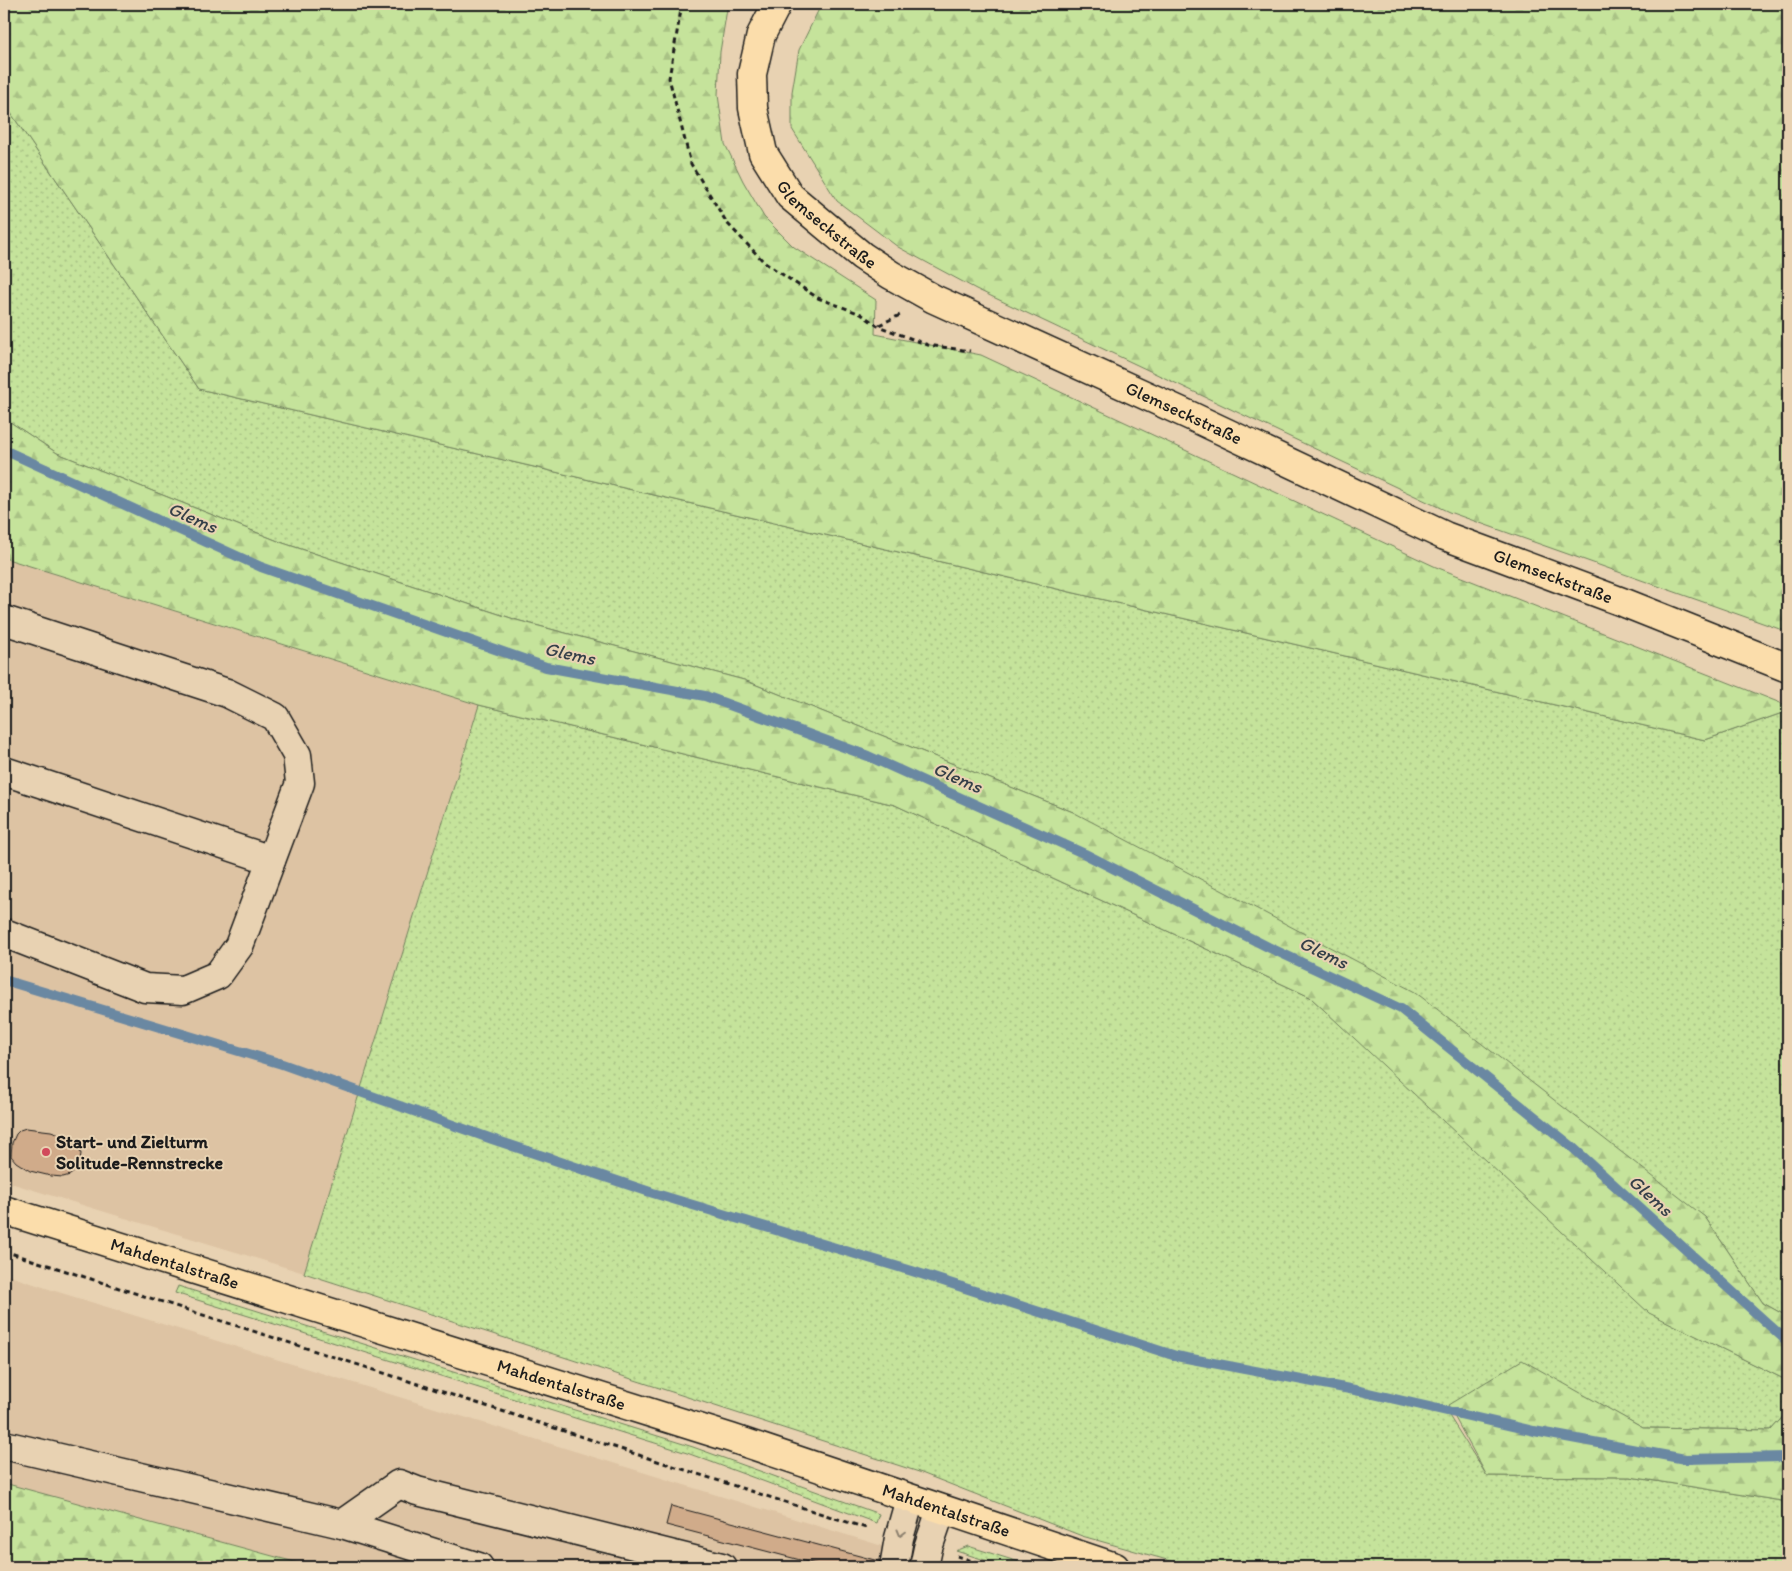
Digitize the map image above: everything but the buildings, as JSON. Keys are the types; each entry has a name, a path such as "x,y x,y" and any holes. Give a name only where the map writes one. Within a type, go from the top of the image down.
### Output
{"main road":[{"name":"Glemseckstraße","path":"777,4 761,34 752,74 753,108 763,153 790,196 862,256 934,299 1191,416 1445,536 1625,603 1788,668"},
{"name":"Mahdentalstraße","path":"4,1210 730,1438 940,1510 1115,1567"}],"lane":[{"path":"4,620 227,694 275,717 298,755 300,783 239,946 218,975 182,990 145,988 4,933"},
{"path":"4,771 271,860"},
{"path":"4,1445 342,1524 479,1567"},
{"path":"342,1524 399,1484 417,1491 722,1567"},
{"path":"894,1567 899,1538 910,1499"},
{"path":"926,1558 940,1510"}],"path":[{"path":"682,4 670,78 691,164 727,223 765,263 818,298 861,314 878,326"},
{"path":"4,1251 899,1538"},
{"path":"926,1558 991,1567"}],"shaded area":[{"path":"4,558 479,705 304,1273 4,1181"},
{"path":"4,1274 931,1561 930,1567 313,1567 4,1483"}],"green space":[{"path":"4,4 730,4 727,9 720,52 718,95 725,144 743,181 764,217 794,247 876,300 875,334 981,355 1436,567 1788,706 1788,711 1705,740 199,389 4,103"},
{"path":"823,4 1788,4 1788,632 1449,512 976,289 898,247 837,201 792,129 792,92 799,50"},
{"path":"4,103 199,389 1705,740 1788,711 1788,1317 1763,1303 1705,1217 1073,812 744,680 520,621 283,543 57,453 4,418"},
{"path":"4,418 57,453 283,543 520,621 744,680 1073,812 1415,992 1705,1217 1763,1303 1788,1317 1788,1381 1649,1313 1310,997 895,805 479,705 4,558"},
{"path":"479,705 895,805 1310,997 1664,1320 1788,1381 1788,1411 1771,1430 1643,1428 1521,1361 1446,1411 1487,1476 1630,1477 1788,1502 1788,1567 1192,1567 1082,1536 919,1472 304,1273"},
{"path":"178,1286 693,1447 879,1514 876,1523 687,1453 175,1293"},
{"path":"1522,1360 1643,1428 1771,1430 1788,1411 1788,1502 1630,1477 1487,1476 1448,1405"},
{"path":"4,1483 313,1567 4,1567"},
{"path":"968,1546 1035,1567 1007,1567 956,1551"}],"waterway":[{"path":"4,9 8,4"},
{"name":"Glems","path":"4,450 261,567 546,667 705,696 868,756 1085,854 1268,947 1401,1009 1571,1146 1788,1342"},
{"path":"4,980 282,1064 492,1139 653,1193 912,1271 1176,1356 1360,1391 1534,1431 1685,1459 1788,1457"}],"place":[{"name":"Start- und Zielturm Solitude-Rennstrecke","path":"46,1152"}]}
